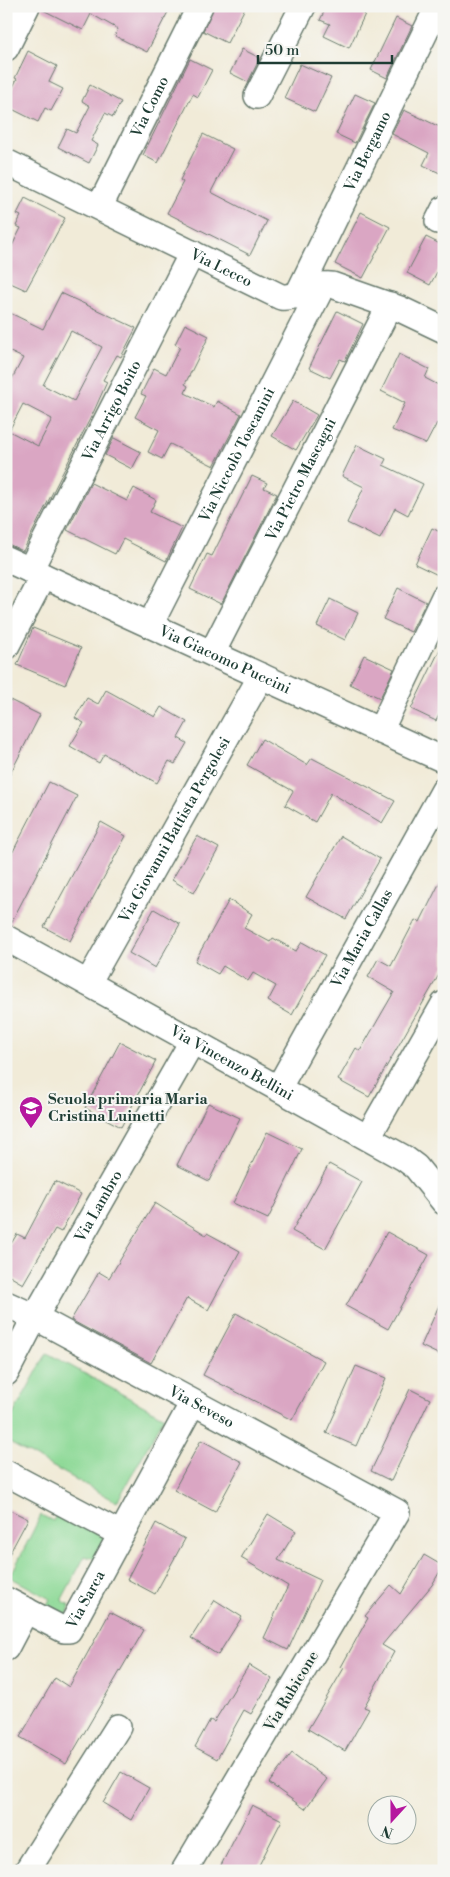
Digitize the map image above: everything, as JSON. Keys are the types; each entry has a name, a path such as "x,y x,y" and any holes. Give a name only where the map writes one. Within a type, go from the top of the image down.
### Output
{"street":[{"path":"6,48 27,6"},
{"name":"Via Como","path":"100,206 200,6"},
{"path":"257,96 303,6"},
{"name":"Via Bergamo","path":"297,296 438,6"},
{"name":"Via Lecco","path":"6,162 100,206 272,294 288,298 323,285"},
{"name":"Via Arrigo Boito","path":"6,647 36,573 192,253"},
{"path":"323,285 332,285 390,305 444,330"},
{"name":"Via Niccolò Toscanini","path":"150,625 323,285"},
{"name":"Via Pietro Mascagni","path":"212,653 390,305"},
{"name":"Via Giacomo Puccini","path":"6,559 444,760"},
{"path":"380,731 444,597"},
{"name":"Via Giovanni Battista Pergolesi","path":"88,983 261,676"},
{"name":"Via Maria Callas","path":"279,1087 444,790"},
{"name":"Via Vincenzo Bellini","path":"6,938 368,1137 416,1167 444,1202"},
{"path":"368,1137 444,1004"},
{"name":"Via Lambro","path":"6,1373 35,1317 193,1040"},
{"name":"Via Seveso","path":"6,1304 35,1317 192,1404 398,1512"},
{"name":"Via Sarca","path":"16,1605 64,1630 69,1630 192,1404"},
{"path":"6,1473 121,1534"},
{"name":"Via Rubicone","path":"184,1871 398,1512"},
{"path":"6,1648 16,1605"},
{"path":"27,1871 118,1727"}],"green space":[{"path":"47,1353 164,1417 117,1502 6,1441 6,1427"},
{"path":"58,1512 105,1538 95,1559 85,1556 62,1599 63,1602 70,1606 66,1619 46,1607 50,1599 10,1577 41,1515 53,1521"}],"building":[{"path":"41,6 161,6 169,10 147,52 115,36 118,29 91,14 83,30 41,9"},
{"path":"214,6 246,6 227,43 203,31"},
{"path":"327,6 350,6 365,14 349,48 324,36 330,24 320,20"},
{"path":"396,18 412,26 387,78 371,70"},
{"path":"242,49 260,58 248,82 230,73"},
{"path":"28,51 57,66 49,82 63,89 51,111 45,108 38,122 6,106 6,101 17,79 15,78"},
{"path":"190,59 212,70 198,97 193,94 158,163 143,155"},
{"path":"300,64 331,78 315,112 284,98"},
{"path":"90,85 121,102 113,117 105,113 91,141 98,145 89,163 58,147 67,129 76,133 90,106 82,101"},
{"path":"355,94 375,103 355,143 336,134"},
{"path":"404,110 442,128 444,125 444,175 423,165 429,153 392,134"},
{"path":"203,134 233,149 211,192 267,221 250,255 167,213 183,182 180,180"},
{"path":"25,198 65,218 26,290 6,281 6,258 21,228 16,226 21,216 17,214"},
{"path":"361,212 390,227 363,278 335,264"},
{"path":"426,237 444,246 444,259 430,285 407,273"},
{"path":"61,293 136,328 121,357 117,355 103,380 107,382 94,411 23,551 6,543 6,390 23,358 6,350 6,311 43,329","holes":["71,331 102,347 74,401 43,385","23,404 52,419 38,446 9,431"]},
{"path":"337,311 363,324 345,361 340,359 330,378 309,368"},
{"path":"185,324 209,336 185,384 188,386 185,393 214,407 217,401 241,414 214,466 170,444 162,459 148,452 159,430 135,417 146,396 141,394 154,368 166,374 180,347 175,344"},
{"path":"399,354 429,369 425,378 444,388 444,427 437,423 426,444 392,430 405,403 381,391"},
{"path":"293,401 317,415 296,450 272,436"},
{"path":"114,438 141,452 132,469 105,455"},
{"path":"357,445 386,459 383,465 423,484 408,515 395,508 380,539 347,523 364,487 342,476"},
{"path":"252,476 267,483 264,488 277,494 221,604 190,589 207,554 212,556"},
{"path":"91,483 127,501 134,488 156,500 150,512 182,528 166,561 123,539 115,554 67,530"},
{"path":"432,528 444,534 444,568 440,576 415,564"},
{"path":"398,588 426,602 411,632 383,619"},
{"path":"330,599 358,613 345,640 317,626"},
{"path":"33,628 81,648 65,685 17,665"},
{"path":"444,641 444,705 436,721 411,709"},
{"path":"364,655 394,669 380,698 350,684"},
{"path":"106,690 155,717 161,707 187,722 178,738 187,743 175,764 169,761 157,783 104,754 99,763 70,746 84,723 75,718 87,698 98,704"},
{"path":"10,700 40,715 6,782 6,708"},
{"path":"262,739 307,765 312,758 395,801 382,823 331,793 315,822 285,805 293,791 247,765"},
{"path":"49,782 77,796 10,925 6,924 6,865"},
{"path":"101,822 126,836 70,941 44,927"},
{"path":"197,836 219,848 194,893 172,880"},
{"path":"341,836 380,859 346,919 306,897"},
{"path":"444,874 444,966 369,1097 338,1080 356,1048 360,1051 394,992 368,977 378,959 391,966 415,920 420,922"},
{"path":"229,900 252,914 244,928 270,942 273,938 296,951 302,942 325,955 292,1015 268,1001 276,986 253,973 248,981 223,966 218,974 195,961"},
{"path":"154,909 180,924 155,968 129,953"},
{"path":"120,1042 156,1061 121,1127 85,1108"},
{"path":"208,1103 240,1118 209,1181 177,1165"},
{"path":"267,1132 302,1149 268,1219 233,1203"},
{"path":"329,1164 362,1182 325,1249 292,1231"},
{"path":"55,1181 81,1194 61,1232 55,1229 23,1284 6,1274 6,1252 17,1234 25,1238"},
{"path":"155,1203 206,1235 207,1233 240,1251 208,1310 187,1298 151,1363 71,1320 99,1272 109,1278"},
{"path":"387,1232 429,1255 388,1329 346,1306"},
{"path":"444,1294 444,1357 421,1346"},
{"path":"236,1313 324,1361 292,1420 203,1375"},
{"path":"356,1366 386,1378 356,1446 326,1433"},
{"path":"410,1389 430,1399 391,1481 371,1471"},
{"path":"201,1440 242,1462 215,1512 174,1490"},
{"path":"6,1508 28,1519 6,1560"},
{"path":"268,1514 296,1531 278,1560 320,1580 288,1650 264,1638 288,1586 241,1558"},
{"path":"156,1523 185,1539 155,1594 127,1579"},
{"path":"424,1555 443,1566 432,1585 382,1645 394,1652 364,1707 369,1709 345,1751 308,1729 344,1668 341,1667 368,1618 365,1616 391,1585 401,1594"},
{"path":"215,1600 242,1617 218,1655 191,1638"},
{"path":"110,1612 144,1630 66,1764 20,1737 55,1678 69,1687"},
{"path":"249,1665 272,1679 251,1714 244,1710 217,1759 195,1747 210,1720 214,1722"},
{"path":"292,1753 327,1779 305,1809 269,1783"},
{"path":"121,1772 149,1788 131,1820 103,1803"},
{"path":"252,1805 282,1820 256,1871 218,1871"}],"place":[{"name":"Scuola primaria Maria Cristina Luinetti","path":"31,1129"}]}
